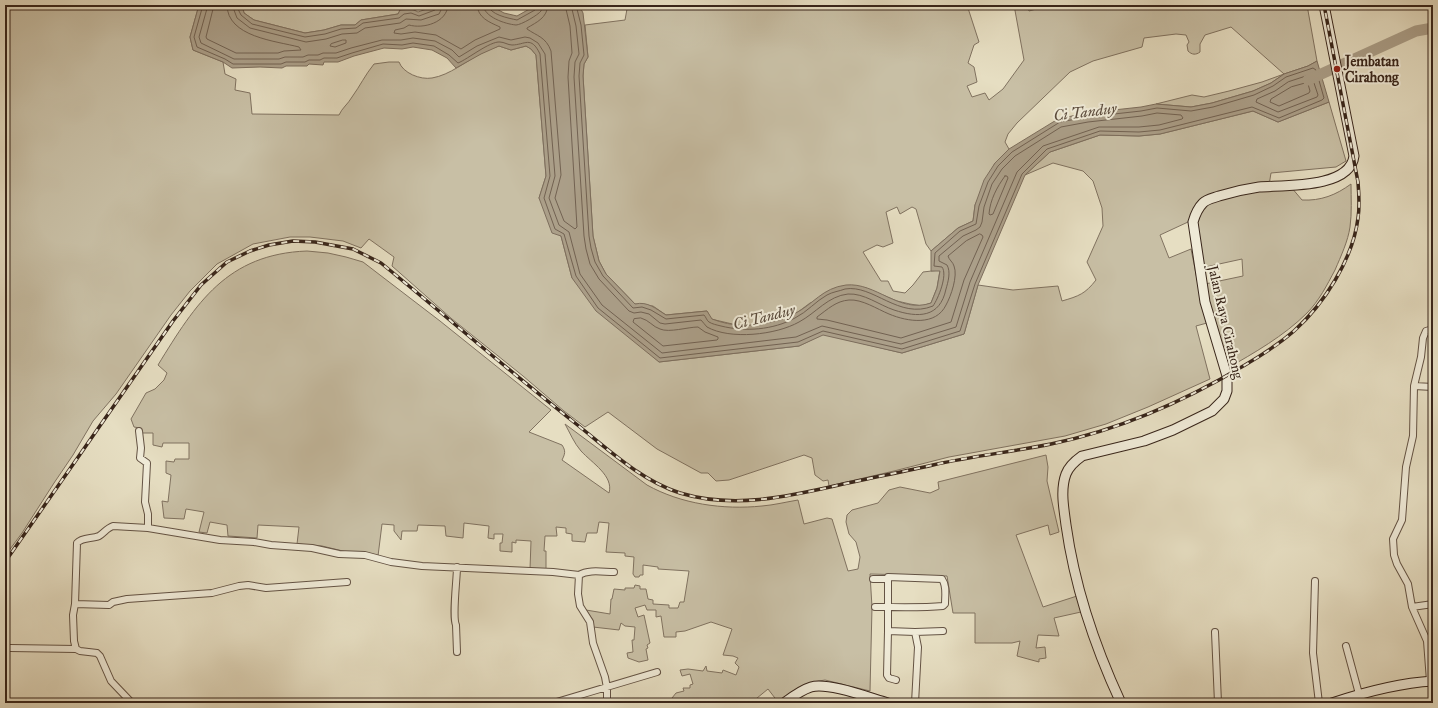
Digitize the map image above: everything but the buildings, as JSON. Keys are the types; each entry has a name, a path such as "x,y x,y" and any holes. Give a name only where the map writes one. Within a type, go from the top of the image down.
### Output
{"street":[{"name":"Jalan Raya Cirahong","path":"1121,703 1086,617 1080,595 1069,546 1063,509 1066,475 1070,466 1082,456 1144,441 1173,430 1212,411 1224,398 1227,391 1226,376 1204,302 1193,222 1196,211 1203,203 1210,199 1243,190 1315,184 1340,175 1347,170 1353,162 1354,156 1324,5"},
{"path":"1332,703 1359,694 1397,685 1432,681 1427,641 1412,607 1408,584 1397,564 1394,555 1393,539 1402,520 1406,468 1413,436 1414,386 1421,357 1423,338 1426,331 1433,329"},
{"path":"1414,386 1433,387"},
{"path":"138,431 141,448 140,458 147,464 145,502 148,514 148,528"},
{"path":"76,649 74,641 73,615 75,604 76,543 79,540 101,535 108,528 113,526 148,528 220,540 312,548 339,554 365,555 391,562 414,565 553,572 579,576 585,572 591,571 614,572"},
{"path":"457,567 457,590 454,612 457,652"},
{"path":"579,576 578,594 580,606 590,622 593,643 607,688 607,703"},
{"path":"873,579 888,579 888,577 942,579 946,587 945,604 943,606 875,607"},
{"path":"888,579 887,675 889,678 896,680"},
{"path":"1315,581 1313,653 1319,703"},
{"path":"75,604 109,605 113,602 127,599 212,593 248,585 266,588 347,582"},
{"path":"1412,607 1433,604"},
{"path":"888,631 942,631"},
{"path":"915,632 918,647 915,703"},
{"path":"1215,632 1218,703"},
{"path":"1346,646 1359,694"},
{"path":"10,648 76,649 80,651 97,652 112,681 132,703"},
{"path":"553,703 657,672"},
{"path":"784,703 811,687 823,686 845,690 888,703"}],"shaded area":[{"path":"5,5 199,5 190,37 193,50 223,62 225,74 236,79 235,90 250,93 252,114 339,115 374,64 399,62 404,69 412,75 422,78 432,78 445,74 490,49 499,46 511,50 526,46 536,55 546,176 539,198 561,236 572,278 659,362 799,346 823,334 902,353 964,334 978,285 1013,290 1058,286 1062,301 1081,294 1096,280 1087,262 1103,226 1102,208 1093,181 1083,171 1053,163 1025,175 1050,152 1100,135 1139,136 1160,134 1253,111 1278,122 1329,102 1346,161 1336,167 1271,173 1269,185 1195,208 1188,222 1160,235 1169,258 1191,249 1207,323 1196,326 1210,379 1106,424 1065,436 949,457 829,486 828,480 823,481 815,475 812,458 804,455 729,480 716,481 708,473 701,473 657,449 608,412 585,427 452,319 392,266 394,257 369,239 361,248 343,241 310,237 290,237 253,244 217,264 190,291 171,315 116,394 93,421 73,455 22,533 5,556"},
{"path":"242,5 403,5 398,14 361,20 355,25 341,25 305,33 254,20 244,13"},
{"path":"618,5 967,5 979,42 974,45 968,63 974,67 977,82 967,86 972,97 985,93 989,100 1003,89 1024,60 1014,5 1027,5 1029,11 1051,5 1307,5 1317,61 1308,66 1284,74 1231,27 1205,35 1200,44 1200,52 1196,54 1192,54 1188,51 1187,45 1189,42 1186,35 1176,34 1144,38 1142,47 1093,61 1070,72 1017,123 1008,134 1005,142 1009,149 995,163 975,205 973,221 958,228 931,251 926,244 916,209 912,207 900,214 897,207 886,212 893,243 883,247 877,245 863,252 881,281 888,281 893,291 905,293 923,272 940,270 937,288 931,303 922,306 897,301 866,288 810,303 794,315 757,325 741,326 711,319 707,311 666,315 653,306 635,304 606,274 599,261 593,236 583,76 584,64 588,57 585,25 625,20 627,9 619,9"},
{"path":"1284,74 1271,83 1253,91 1212,103 1191,107 1156,104 1192,95 1204,97 1262,82"},
{"path":"1351,184 1351,216 1348,238 1335,270 1319,298 1307,313 1279,337 1226,369 1205,284 1243,276 1242,259 1201,268 1194,223 1205,205 1244,192 1291,187 1302,200 1316,199 1334,194"},
{"path":"307,251 328,253 363,262 440,321 551,410 529,432 562,445 565,452 562,460 609,493 610,487 605,475 579,448 565,424 647,485 674,497 703,504 732,507 766,506 798,500 804,524 827,518 832,519 848,571 858,569 860,557 856,542 849,534 846,522 847,515 852,510 878,503 889,490 900,487 930,493 939,489 938,482 1046,455 1048,467 1047,481 1059,532 1050,535 1048,525 1016,535 1043,607 1077,596 1081,612 1054,618 1059,636 1038,635 1036,648 1045,647 1046,658 1039,659 1039,662 1017,656 1020,641 1012,643 975,643 975,613 953,613 947,576 870,574 872,607 870,691 825,680 813,682 778,702 768,689 751,703 667,703 673,701 672,698 676,693 684,691 683,688 690,688 690,685 693,684 690,674 682,676 680,670 688,669 703,671 706,666 707,671 722,673 723,670 736,675 739,667 735,663 738,658 723,655 732,629 711,622 685,631 676,632 676,637 664,637 661,616 656,617 656,610 647,610 645,605 635,608 638,617 644,615 650,643 647,645 648,648 646,649 648,660 639,662 628,658 627,653 633,652 632,640 634,640 635,627 625,626 621,623 619,630 593,627 593,620 586,610 610,614 611,599 614,589 625,590 625,588 634,588 635,585 640,586 640,589 646,589 648,599 653,600 653,604 669,605 669,608 678,608 680,602 684,602 689,571 658,569 658,567 643,565 643,575 635,577 633,574 634,557 625,556 625,553 606,552 609,523 599,522 597,533 587,533 585,542 572,541 572,534 566,533 566,528 556,527 557,536 545,536 544,551 546,551 546,570 530,569 531,541 516,540 516,543 512,542 512,552 500,551 500,543 502,543 503,534 494,534 494,539 488,538 489,526 464,523 463,538 446,536 445,526 418,525 417,531 402,531 401,540 394,531 394,525 382,524 378,556 364,552 347,552 322,546 297,544 299,527 258,525 257,538 228,536 227,525 210,522 207,533 199,532 204,512 186,509 184,519 164,518 162,501 168,502 171,475 166,473 166,461 174,462 175,459 189,459 189,443 163,443 162,447 153,445 153,433 141,433 140,428 134,427 131,419 146,393 155,389 164,380 167,373 158,365 186,321 201,302 217,286 235,272 255,261 279,254"}],"water":[{"path":"199,5 242,5 244,13 254,20 305,33 341,25 355,25 361,20 398,14 400,10 412,9 418,12 438,5 493,7 504,13 517,16 538,5 579,5 583,13 588,57 584,64 583,76 593,236 599,261 606,274 635,304 640,303 648,305 666,315 707,311 712,319 735,325 766,323 787,317 801,310 831,289 846,285 857,285 867,288 908,304 919,305 931,303 937,288 940,271 931,271 931,251 958,228 973,221 975,205 984,180 995,163 1009,149 1058,119 1086,113 1156,104 1191,107 1212,103 1253,91 1271,83 1284,74 1308,66 1317,61 1329,102 1278,122 1253,111 1160,134 1139,136 1100,135 1050,152 1025,175 978,285 964,334 902,353 823,335 799,346 659,362 596,311 572,278 561,236 552,233 539,198 546,176 536,55 531,49 526,46 511,50 499,46 456,68 447,58 432,50 413,47 402,49 384,48 338,62 324,62 323,65 309,64 307,66 286,66 282,68 232,68 223,62 193,50 190,37"}],"waterway":[{"name":"Ci Tanduy","path":"1308,80 1416,31 1433,28"}],"railway":[{"path":"5,562 173,321 201,285 227,262 250,251 269,245 293,241 315,242 353,249 381,263 526,384 625,463 651,480 665,487 680,493 700,498 740,501 760,500 799,494 948,462 1051,444 1102,431 1151,413 1199,391 1245,365 1288,336 1316,308 1326,294 1335,280 1350,249 1359,214 1358,182 1324,5"}],"place":[{"name":"Jembatan Cirahong","path":"1337,69"}]}
